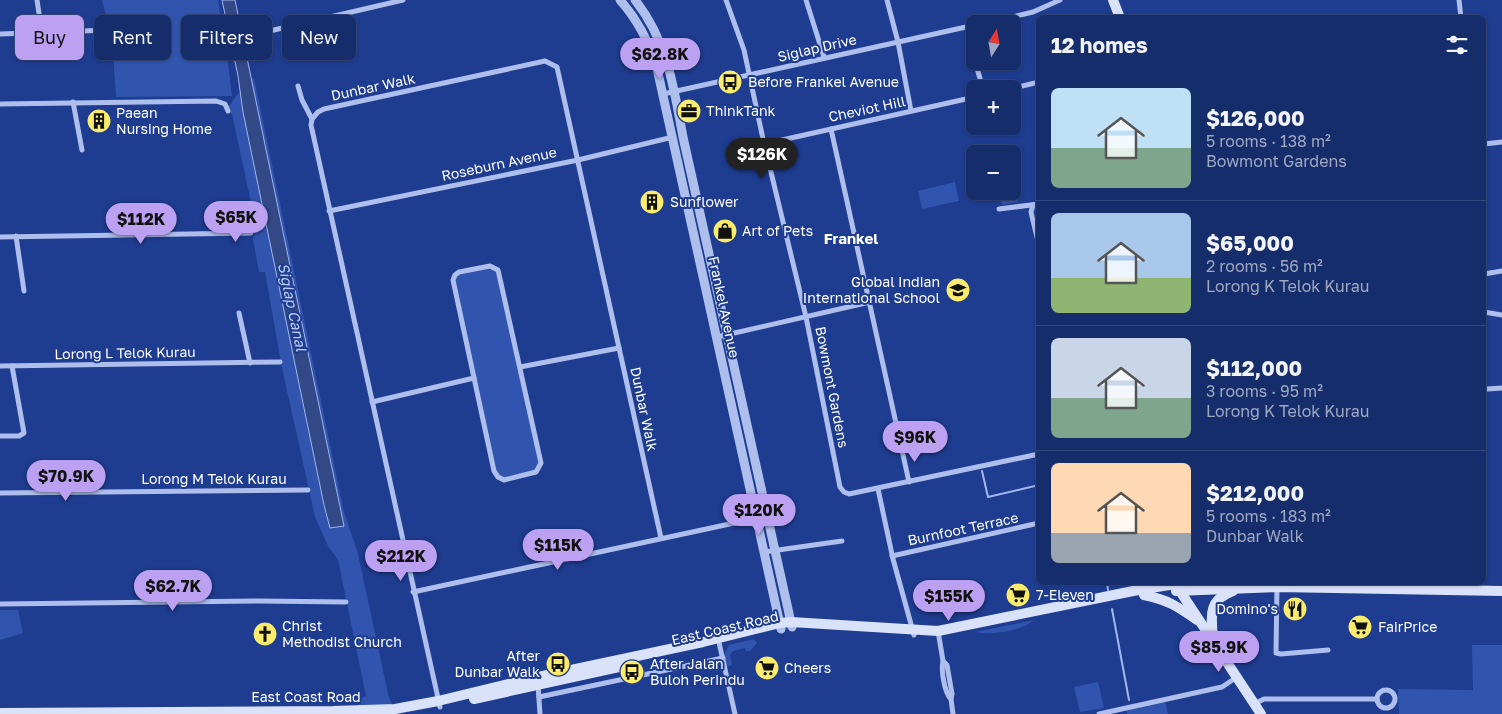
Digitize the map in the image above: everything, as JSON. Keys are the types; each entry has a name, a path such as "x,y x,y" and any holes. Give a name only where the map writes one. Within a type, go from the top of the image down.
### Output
{"main road":[{"path":"1113,0 1119,15"},
{"path":"1179,585 1213,642 1261,714"},
{"name":"East Coast Road","path":"938,634 1133,590 1179,585 1241,589 1277,585 1364,585"},
{"name":"East Coast Road","path":"397,714 781,626 792,625 938,634 1144,595 1179,585"},
{"path":"1364,585 1502,591"},
{"path":"1432,587 1502,585"},
{"path":"1213,642 1211,616 1215,602 1222,595 1241,589"},
{"path":"1144,595 1159,598 1176,605 1202,624"},
{"name":"East Coast Road","path":"0,713 71,714 377,710 439,704"}],"street":[{"path":"37,0 39,15"},
{"path":"272,30 403,0"},
{"name":"Frankel Avenue","path":"620,0 644,33 656,64 781,626"},
{"name":"Frankel Avenue","path":"635,0 648,18 659,39 668,63 792,625"},
{"name":"Bowmont Gardens","path":"726,0 741,38 764,144 806,317 840,487 849,494 878,489"},
{"path":"806,0 824,57"},
{"path":"887,0 898,42 911,111"},
{"path":"1020,15 1033,12 1060,0"},
{"path":"1459,0 1461,15"},
{"name":"Siglap Drive","path":"663,94 824,57 966,27"},
{"path":"0,34 15,34"},
{"name":"Dunbar Walk","path":"312,119 318,112 324,109 544,61 557,67 661,538"},
{"path":"1021,86 1036,83"},
{"path":"298,86 302,100 312,119 329,211 439,704"},
{"name":"Cheviot Hill","path":"764,144 966,99"},
{"path":"73,102 82,150"},
{"path":"0,104 216,102 225,104 228,111"},
{"path":"830,129 909,482"},
{"name":"Roseburn Avenue","path":"329,211 578,160 673,137"},
{"path":"1486,144 1502,142"},
{"path":"999,209 1036,204"},
{"path":"1036,204 1031,212 1036,233"},
{"path":"0,237 251,233"},
{"path":"16,236 24,291"},
{"path":"490,266 498,270 520,368 541,463 536,472 504,480 498,477 494,471 474,378 454,277 459,272 490,266"},
{"path":"1486,274 1502,271"},
{"path":"717,337 870,302"},
{"path":"1486,312 1502,315"},
{"path":"239,313 250,363"},
{"path":"520,368 619,348"},
{"name":"Lorong L Telok Kurau","path":"0,366 280,362"},
{"path":"0,436 19,436 24,433 12,366"},
{"path":"372,402 474,378"},
{"path":"1486,390 1502,388"},
{"path":"914,632 892,556 878,489 1036,455"},
{"name":"Lorong M Telok Kurau","path":"0,493 308,490"},
{"path":"413,592 767,516"},
{"name":"Burnfoot Terrace","path":"892,556 1036,524"},
{"path":"764,552 842,541"},
{"path":"1277,585 1276,653 1328,650"},
{"path":"0,604 259,601 346,602"},
{"path":"938,634 943,660 947,665 953,714"},
{"path":"718,641 735,714"},
{"path":"539,697 723,658"},
{"path":"1099,714 1222,687 1237,677"},
{"path":"538,681 540,714"},
{"path":"1254,704 1264,699 1377,699"}],"shaded area":[{"path":"102,0 218,0 221,15 181,15 181,60 228,60 232,96 116,97 113,60 171,60 171,15 106,15"},
{"path":"254,78 344,512 358,554 389,698 398,714 370,714 368,705 359,705 358,700 362,700 362,697 366,696 338,560 328,546 315,517 282,368 265,272 259,272 253,239 256,226 232,114 229,113 228,108 236,96"},
{"path":"955,182 959,201 922,209 918,191"},
{"path":"1001,200 1018,200 1018,202 1002,205"},
{"path":"495,267 541,463 536,472 504,480 494,471 454,282 455,275"},
{"path":"0,610 18,610 23,633 0,640"},
{"path":"1034,620 1022,627 1006,632 975,632"},
{"path":"754,639 757,643 750,651 746,651 745,648 733,651 730,655 732,665 727,667 724,655 729,645"},
{"path":"1472,645 1502,645 1502,714 1399,714 1398,689 1473,690"},
{"path":"1098,682 1104,708 1080,712 1074,687"},
{"path":"1165,701 1168,714 1127,714 1126,709"}],"water":[{"path":"222,0 235,0 238,15 225,15"},
{"name":"Siglap Canal","path":"235,60 247,60 344,526 330,528 324,505 243,112"}],"waterway":[{"path":"982,471 988,497 1036,486"},
{"path":"1107,585 1108,590"},
{"path":"1112,609 1129,700"}],"place":[{"name":"Before Frankel Avenue","path":"730,82"},
{"name":"ThinkTank","path":"689,111"},
{"name":"Paean Nursing Home","path":"99,121"},
{"name":"Sunflower","path":"652,202"},
{"name":"Art of Pets","path":"725,231"},
{"name":"Global Indian International School","path":"958,290"},
{"name":"7-Eleven","path":"1018,595"},
{"name":"Domino's","path":"1295,609"},
{"name":"FairPrice","path":"1360,627"},
{"name":"Christ Methodist Church","path":"265,634"},
{"name":"After Dunbar Walk","path":"558,664"},
{"name":"Cheers","path":"767,668"},
{"name":"After Jalan Buloh Perindu","path":"632,672"}],"district":[{"name":"Frankel","path":"851,239"}]}
